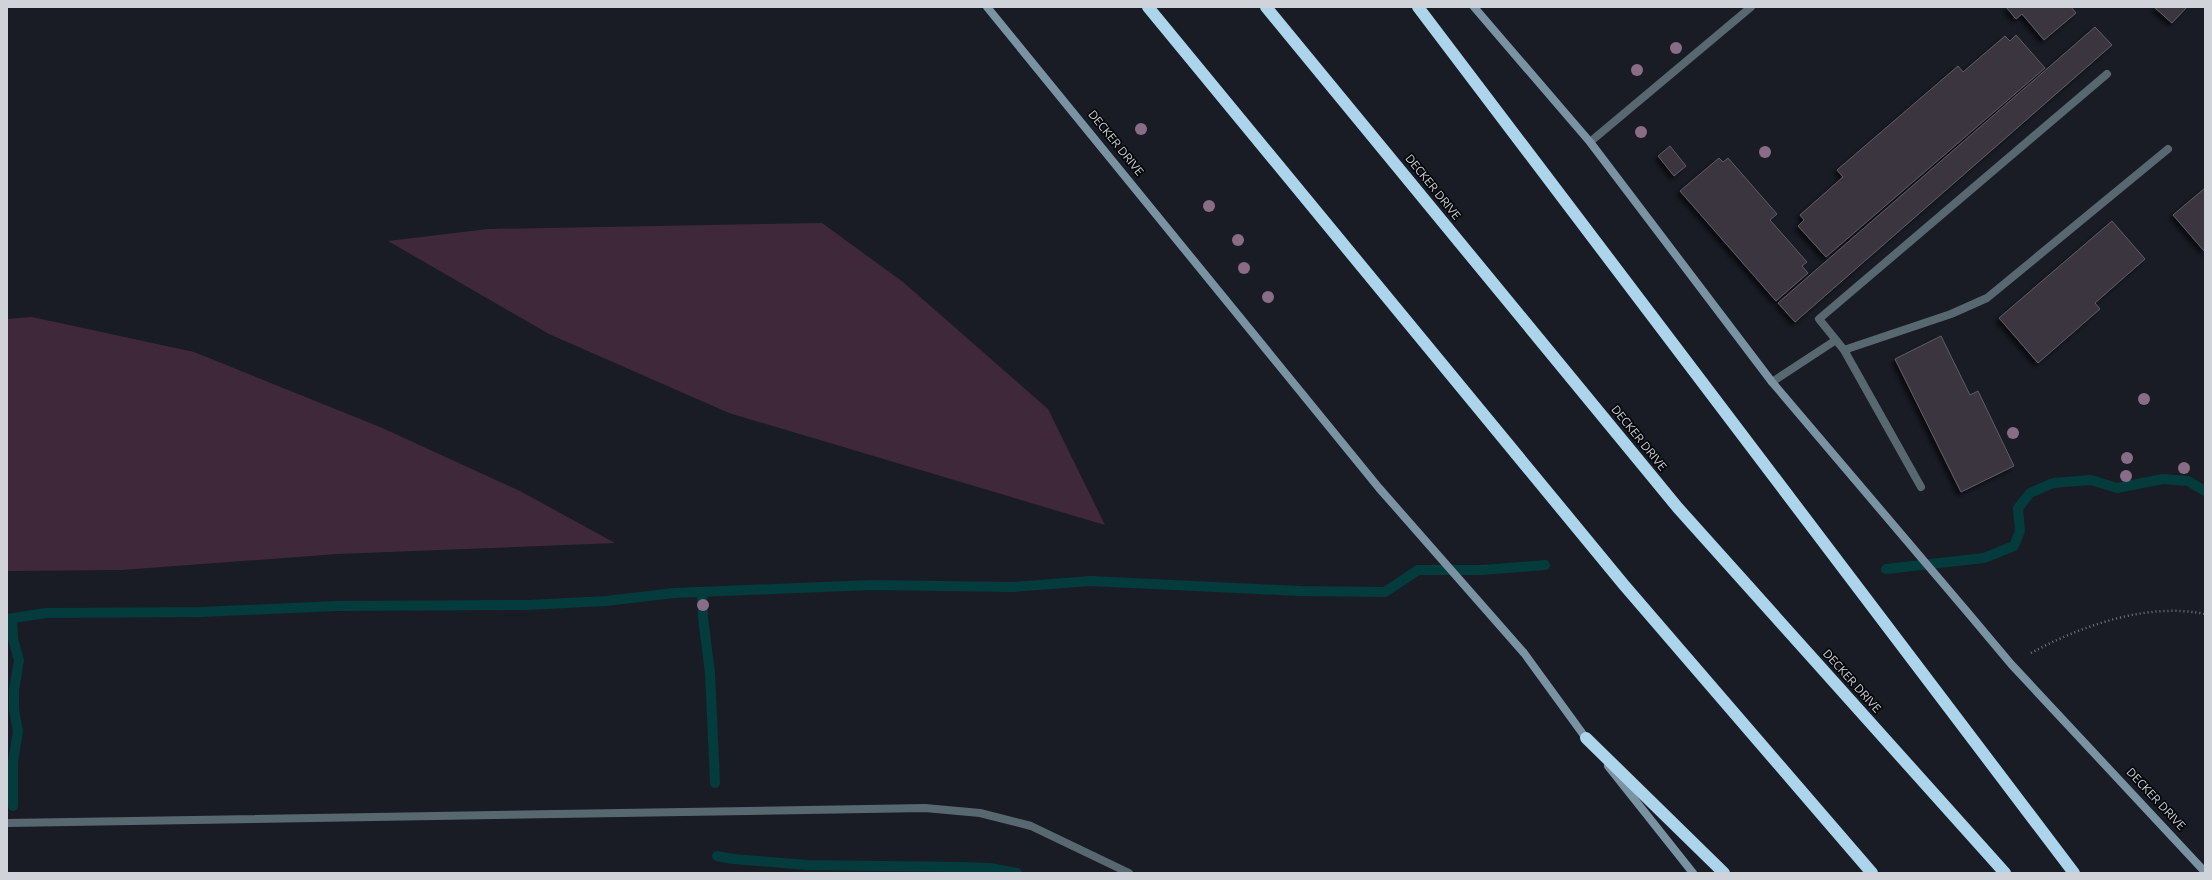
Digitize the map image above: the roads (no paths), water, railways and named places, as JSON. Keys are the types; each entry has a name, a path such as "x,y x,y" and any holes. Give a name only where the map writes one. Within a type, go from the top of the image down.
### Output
{"highway":[{"path":"1148,7 1619,579 1872,873"},
{"name":"DECKER DRIVE","path":"1266,7 1678,508 2004,873"},
{"path":"1418,7 2074,873"},
{"path":"1586,738 1724,873"}],"main road":[{"name":"DECKER DRIVE","path":"987,7 1379,488 1524,653 1586,738 1693,873"},
{"name":"DECKER DRIVE","path":"1474,7 1590,142 1772,382 2011,664 2205,872"}],"lane":[{"path":"1590,142 1751,7"},
{"path":"1920,487 1844,350 1819,318 2107,74"},
{"path":"1844,350 1951,314 1987,298 2168,149"},
{"path":"1772,382 1836,340"},
{"path":"7,823 924,808 980,813 1031,826 1128,873"}],"waterway":[{"path":"1886,569 1984,558 2014,546 2020,531 2018,508 2030,493 2053,483 2091,480 2117,488 2163,479 2188,481 2205,491"},
{"path":"7,619 46,613 201,612 336,606 527,605 606,601 674,593 872,585 1014,587 1090,581 1299,591 1385,592 1418,570 1482,570 1545,565"},
{"path":"702,592 703,618 710,673 715,783"},
{"path":"12,619 13,639 19,660 14,690 14,710 18,731 13,762 13,806"},
{"path":"717,856 733,859 807,865 990,868 1017,873"}]}
